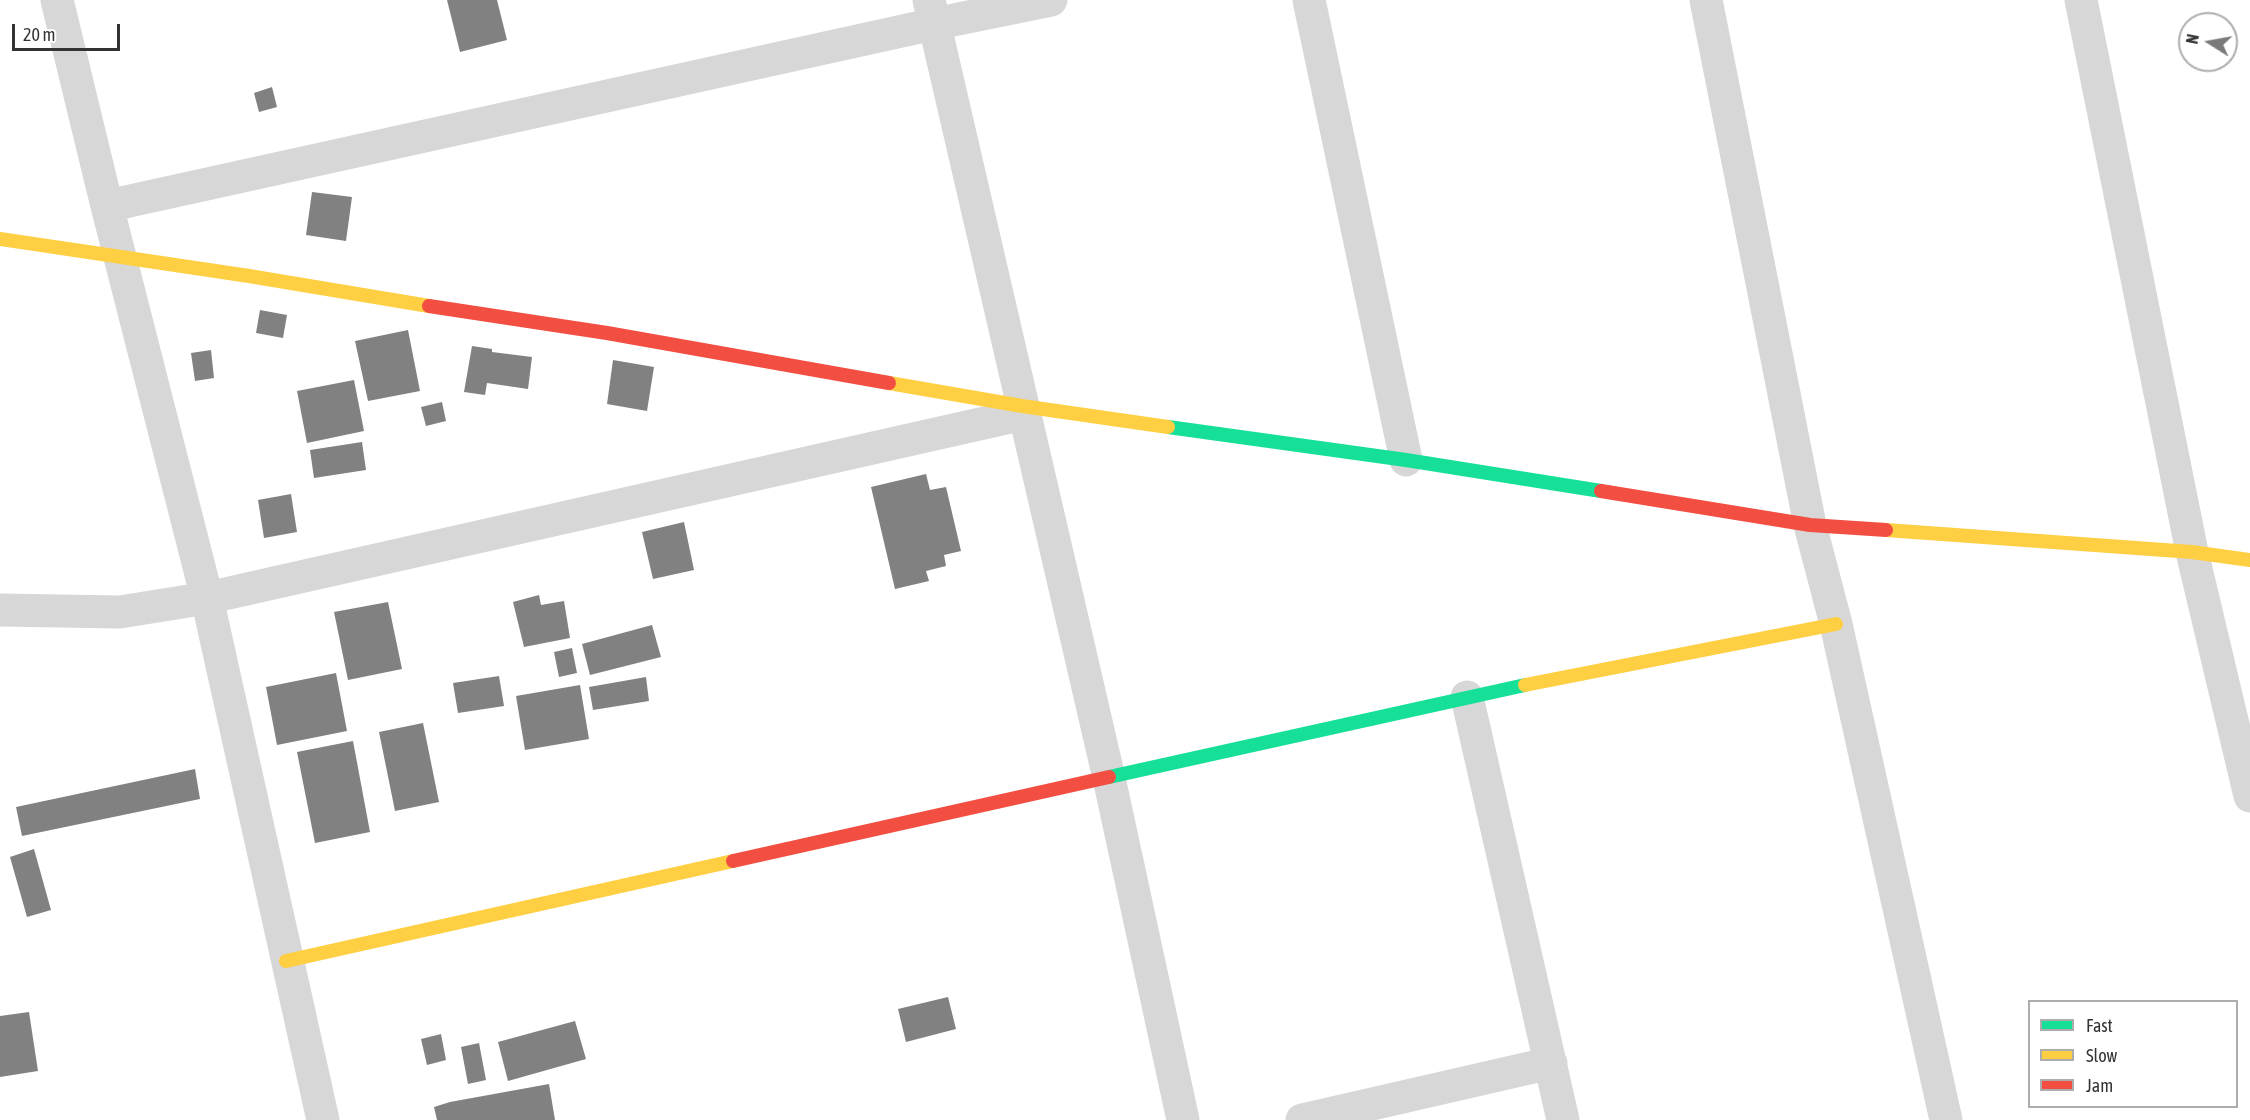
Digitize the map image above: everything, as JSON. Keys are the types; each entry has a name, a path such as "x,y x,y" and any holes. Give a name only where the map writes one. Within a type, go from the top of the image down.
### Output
{"street":[{"path":"57,0 106,207 207,598 322,1120"},
{"path":"106,207 931,12 1050,0"},
{"path":"1309,0 1406,460"},
{"path":"1706,0 1810,525 1836,624 1946,1120"},
{"path":"2081,0 2192,552 2250,796"},
{"path":"931,12 1109,778 1183,1120"},
{"path":"0,239 607,333 1023,410 1406,460 1810,525 2192,552 2250,560"},
{"path":"0,610 120,612 207,598 1023,410"},
{"path":"286,961 1467,697 1836,624"},
{"path":"1467,697 1563,1120"},
{"path":"1302,1120 1551,1063"}],"building":[{"path":"447,0 497,0 507,40 460,52"},
{"path":"272,87 277,107 259,112 254,93"},
{"path":"312,192 352,197 346,241 306,235"},
{"path":"260,310 287,315 283,338 256,333"},
{"path":"408,330 420,391 368,401 355,341"},
{"path":"472,346 492,349 492,352 532,357 528,389 487,383 485,395 464,392"},
{"path":"211,350 214,378 195,381 191,353"},
{"path":"613,360 654,367 647,411 607,404"},
{"path":"354,380 364,431 307,443 297,391"},
{"path":"442,402 446,421 426,426 421,407"},
{"path":"362,442 366,470 314,478 310,450"},
{"path":"926,474 930,490 946,487 961,551 944,555 946,566 926,571 929,581 895,589 871,487"},
{"path":"291,494 297,532 264,538 258,500"},
{"path":"684,522 694,570 653,579 642,532"},
{"path":"539,595 541,605 564,601 570,638 524,647 513,602"},
{"path":"388,602 402,669 348,680 334,612"},
{"path":"652,625 661,657 590,675 582,644"},
{"path":"572,648 577,673 559,677 554,652"},
{"path":"336,673 347,731 277,745 266,687"},
{"path":"499,676 504,706 458,713 453,683"},
{"path":"646,677 649,701 593,710 589,687"},
{"path":"580,685 589,739 525,750 516,696"},
{"path":"423,723 439,802 395,811 379,732"},
{"path":"353,741 370,832 315,843 297,752"},
{"path":"195,769 200,799 22,836 16,807"},
{"path":"34,849 51,910 27,917 10,857"},
{"path":"948,997 956,1029 906,1042 898,1009"},
{"path":"29,1012 38,1071 0,1077 0,1016"},
{"path":"575,1021 586,1059 508,1081 498,1042"},
{"path":"441,1034 446,1060 427,1065 421,1039"},
{"path":"479,1043 486,1080 468,1084 461,1047"},
{"path":"549,1084 555,1120 437,1120 434,1107"}],"traffic: fast":[{"path":"1168,427 1406,460 1601,491"},
{"path":"1109,777 1525,685"}],"traffic: slow":[{"path":"0,239 249,276 429,306"},
{"path":"889,383 1022,406 1168,427"},
{"path":"1886,530 2192,552 2250,560"},
{"path":"1525,685 1836,624"},
{"path":"286,961 733,861"}],"traffic: jam":[{"path":"429,306 607,333 889,383"},
{"path":"1601,491 1810,525 1886,530"},
{"path":"733,861 1109,777"}]}
